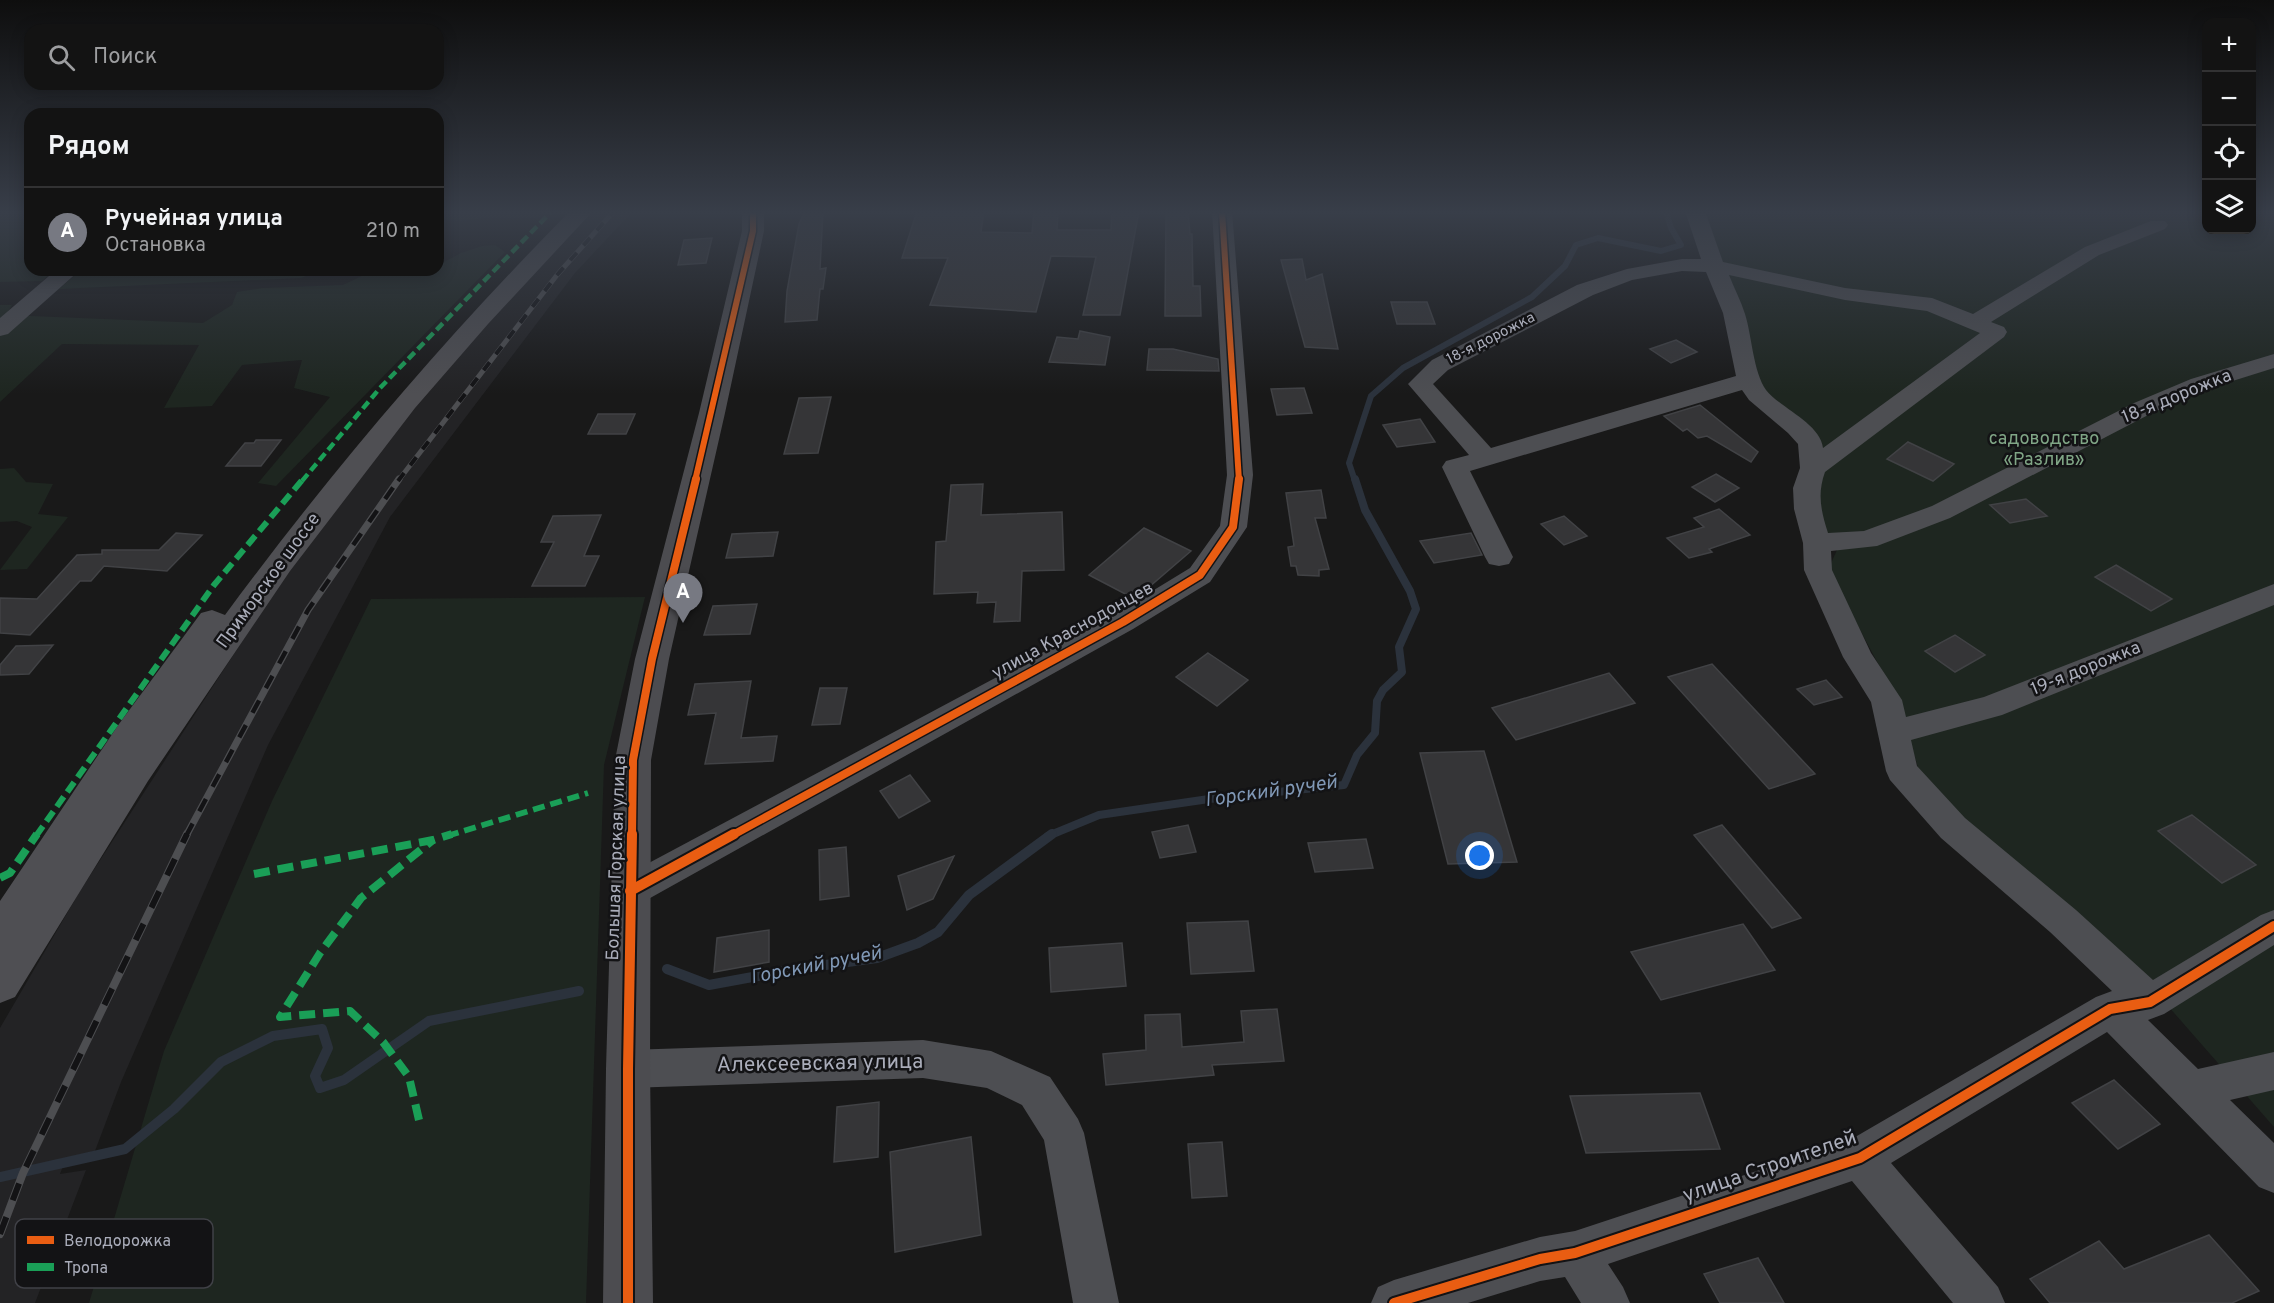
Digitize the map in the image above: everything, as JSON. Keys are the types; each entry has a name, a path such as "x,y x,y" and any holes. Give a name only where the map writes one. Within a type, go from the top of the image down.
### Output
{"highway":[{"name":"Приморское шоссе","path":"0,935 14,892 243,577 361,429 437,343 506,272"},
{"name":"Приморское шоссе","path":"0,984 162,732 270,576 389,422 455,345 524,272"}],"street":[{"name":"Большая Горская улица","path":"628,1303 628,1069 633,760 643,705 744,272"},
{"name":"улица Краснодонцев","path":"630,891 1123,622 1200,575 1233,527 1240,475 1226,272"},
{"name":"18-я дорожка","path":"1485,457 1420,384 1440,365 1585,290 1645,272"},
{"path":"1716,272 1734,313 1749,380 1757,395 1797,428 1810,443 1813,468 1806,489 1807,510 1817,543 1818,570 1858,657 1886,700 1902,771 1953,828 2063,921 2130,1005 2192,1090 2274,1172"},
{"name":"18-я дорожка","path":"1741,272 1845,294 1932,305 1996,332 1813,468"},
{"path":"1974,322 2057,272"},
{"path":"0,329 62,276"},
{"path":"0,298 36,298"},
{"name":"18-я дорожка","path":"1817,543 1867,540 1941,512 2143,408 2199,384 2274,361"},
{"path":"1499,557 1455,467 1749,380"},
{"name":"19-я дорожка","path":"1894,732 1990,707 2274,594"},
{"name":"улица Строителей","path":"1394,1303 1540,1258 1575,1253 1860,1158 2274,926"},
{"name":"Алексеевская улица","path":"628,1069 922,1059 991,1070 1036,1091 1063,1133 1096,1303"},
{"path":"2192,1090 2274,1071"},
{"path":"2192,1090 2274,1158"},
{"path":"1860,1158 1982,1303"},
{"path":"1575,1253 1607,1303"}],"shaded area":[{"path":"533,272 576,272 390,517 268,745 121,1082 95,1151 66,1158 60,1174 86,1170 67,1219 15,1219 15,1288 41,1288 35,1303 0,1303 0,1028 80,891 284,577 344,494 464,345"}],"green space":[{"path":"0,272 24,272 24,276 48,276 42,281 0,282"},
{"path":"444,272 486,272 276,486 258,483 330,397 294,388 302,360 242,365 212,406 164,408 199,345 62,344 0,402 0,305 12,305 6,315 203,323 232,305 237,292 263,288 343,285 362,276 444,276"},
{"name":"садоводство «Разлив»","path":"1722,272 2274,272 2274,1127 2147,982 1966,828 1920,774 1897,699 1828,570 1837,550 1801,506 1815,438 1762,391"},
{"path":"74,276 306,276 301,278 59,289"},
{"path":"14,468 26,482 53,484 38,514 68,517 27,569 0,570 32,527 17,521 0,522 0,469"},
{"path":"645,597 604,765 586,1303 89,1303 93,1288 213,1288 213,1219 114,1219 164,1051 272,801 371,599"}],"building":[{"path":"790,272 825,272 823,289 820,289 817,320 785,322"},
{"path":"943,272 1047,272 1036,312 930,305"},
{"path":"1093,272 1128,272 1120,315 1083,315"},
{"path":"1165,272 1193,272 1193,286 1200,286 1201,316 1165,316"},
{"path":"1284,272 1304,272 1306,280 1322,274 1338,349 1305,347"},
{"path":"1391,302 1427,302 1435,324 1397,324"},
{"path":"1080,331 1110,337 1105,365 1049,362 1057,337 1078,339"},
{"path":"1676,340 1697,352 1671,363 1650,349"},
{"path":"1149,349 1173,349 1218,359 1219,371 1147,370"},
{"path":"1304,388 1312,413 1277,415 1271,389"},
{"path":"831,397 818,453 784,454 799,398"},
{"path":"1700,405 1758,452 1751,462 1707,436 1698,438 1687,429 1683,431 1664,416"},
{"path":"598,414 635,414 626,434 588,434"},
{"path":"1420,419 1435,442 1397,447 1383,425"},
{"path":"256,440 281,440 261,466 226,466 245,443 254,443"},
{"path":"1908,442 1954,464 1933,481 1887,459"},
{"path":"1716,474 1739,488 1715,502 1692,487"},
{"path":"983,484 981,515 1062,512 1064,570 1022,571 1020,621 994,622 996,602 977,603 978,592 934,594 936,542 946,541 951,485"},
{"path":"1321,490 1326,518 1315,518 1329,569 1319,570 1319,576 1298,575 1296,566 1291,566 1288,547 1294,546 1286,493"},
{"path":"2026,499 2047,516 2010,523 1990,505"},
{"path":"1719,509 1750,535 1709,549 1712,552 1689,558 1667,538 1704,527 1694,518"},
{"path":"601,515 584,556 599,556 585,586 532,586 554,542 541,542 553,516"},
{"path":"1564,516 1587,536 1564,545 1541,524"},
{"path":"1144,528 1191,551 1135,599 1089,575"},
{"path":"778,532 773,556 726,558 732,534"},
{"path":"176,533 202,535 167,571 104,566 91,581 80,581 30,635 0,633 0,598 37,599 77,555 102,554 102,550 159,550"},
{"path":"1471,533 1482,555 1434,563 1420,541"},
{"path":"2116,565 2172,599 2151,611 2095,577"},
{"path":"757,604 750,634 704,635 713,606"},
{"path":"1955,635 1985,655 1955,672 1925,651"},
{"path":"53,645 29,674 0,675 0,665 16,646"},
{"path":"1208,653 1248,680 1217,706 1176,677"},
{"path":"1712,664 1815,774 1769,789 1668,677"},
{"path":"1609,673 1635,703 1516,740 1492,708"},
{"path":"1826,680 1842,697 1814,705 1797,689"},
{"path":"751,681 741,738 777,736 773,761 705,764 716,713 688,715 695,684"},
{"path":"820,688 847,688 840,724 812,725"},
{"path":"1484,751 1517,862 1448,864 1420,753"},
{"path":"910,775 930,801 899,818 880,791"},
{"path":"2192,815 2256,865 2222,883 2158,831"},
{"path":"1188,825 1196,852 1160,858 1152,832"},
{"path":"1722,825 1801,918 1772,928 1694,835"},
{"path":"1366,839 1373,868 1315,872 1308,843"},
{"path":"846,847 849,896 820,900 819,850"},
{"path":"954,856 933,899 907,910 898,876"},
{"path":"1248,921 1254,971 1191,974 1187,923"},
{"path":"1743,924 1775,970 1661,1000 1631,952"},
{"path":"769,930 769,962 714,972 717,938"},
{"path":"1122,943 1126,986 1051,992 1049,948"},
{"path":"1277,1009 1284,1061 1212,1065 1214,1075 1106,1085 1103,1054 1146,1050 1145,1015 1180,1014 1182,1047 1244,1042 1241,1011"},
{"path":"2114,1080 2160,1124 2118,1149 2072,1103"},
{"path":"1700,1093 1720,1149 1586,1153 1570,1096"},
{"path":"879,1102 878,1157 834,1162 837,1107"},
{"path":"971,1137 981,1235 895,1252 890,1152"},
{"path":"1222,1142 1227,1196 1192,1198 1188,1144"},
{"path":"2209,1235 2259,1291 2232,1303 2050,1303 2030,1279 2099,1241 2124,1269"},
{"path":"1758,1258 1784,1303 1720,1303 1704,1274"}],"waterway":[{"name":"Горский ручей","path":"1355,481 1349,463 1371,396 1403,368 1532,297 1559,272"},
{"name":"Горский ручей","path":"1051,835 1099,815 1209,799 1344,785 1357,755 1375,733 1377,701 1383,690 1402,672 1399,647 1416,609 1410,591 1365,510 1355,479"},
{"name":"Горский ручей","path":"667,969 709,985 796,969 877,958 918,943 938,932 969,895 1051,835"},
{"name":"Горский ручей","path":"0,1177 125,1149 174,1109 221,1062 273,1036 322,1029 328,1048 315,1076 320,1088 344,1080 429,1021 579,991"}],"railway":[{"path":"398,481 560,272"},
{"path":"186,835 308,610 399,479"},
{"path":"0,1234 23,1173 186,835"}],"marked path":[{"path":"0,878 10,873 214,585 380,388 493,272"},
{"path":"254,874 433,840 588,793"},
{"path":"419,1120 409,1077 383,1042 350,1011 280,1017 320,953 361,898 433,840"}],"cycle path":[{"path":"628,1303 628,1069 633,760 652,659 744,272"},
{"path":"630,891 1123,622 1200,575 1233,527 1240,475 1226,272"},
{"path":"1394,1303 1540,1259 1575,1253 1860,1158 2110,1009 2150,1002 2274,926"}],"place":[{"name":"Ручейная улица","path":"683,623"}]}
